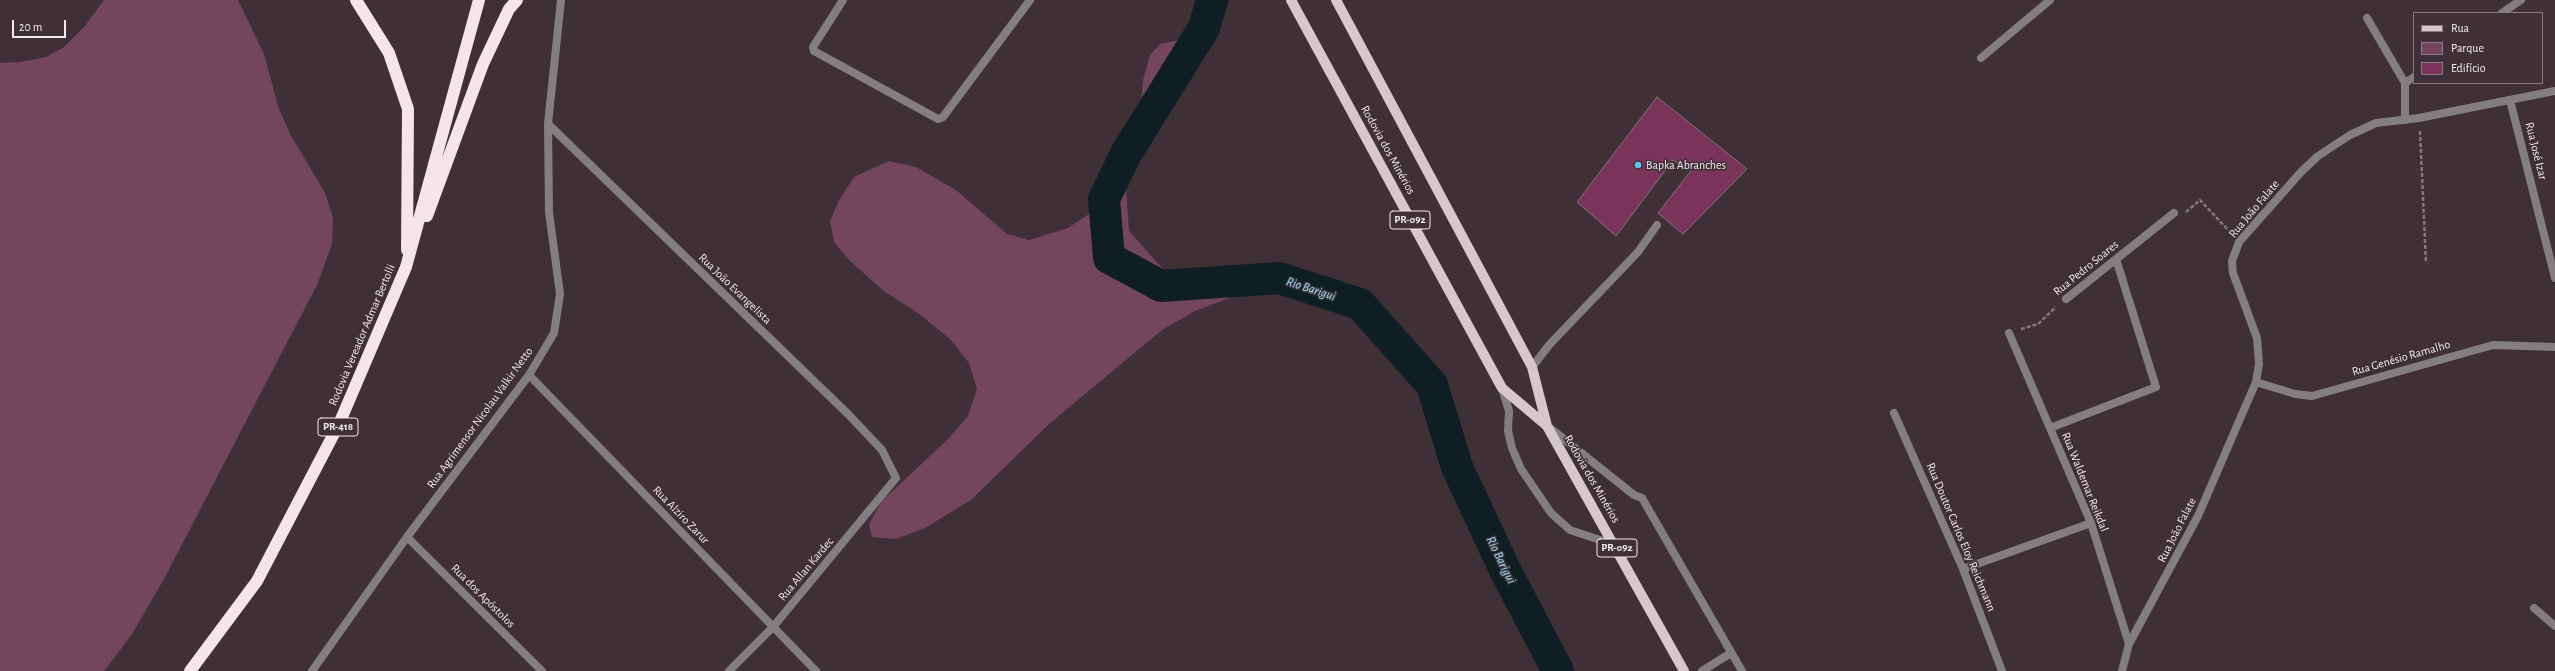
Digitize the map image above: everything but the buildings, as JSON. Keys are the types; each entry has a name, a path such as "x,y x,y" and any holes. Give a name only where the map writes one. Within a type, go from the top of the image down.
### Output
{"highway":[{"path":"356,0 389,53 408,108 406,267"},
{"name":"Rodovia Vereador Admar Bertolli","path":"190,671 257,581 339,424 406,267 479,0"},
{"path":"406,267 441,182 483,64 509,9 517,0"}],"main road":[{"name":"Rodovia dos Minérios","path":"1291,0 1502,388 1547,426"},
{"name":"Rodovia dos Minérios","path":"1336,0 1532,367 1547,426 1615,545 1684,671"}],"street":[{"name":"Rua Agrimensor Nicolau Valkir Netto","path":"312,671 407,538 529,375 554,333 560,294 549,212 548,124 561,0"},
{"path":"843,0 813,47 814,51 938,119 943,117 1030,0"},
{"path":"1981,58 2050,0"},
{"path":"2504,12 2522,0"},
{"path":"2367,18 2405,83 2405,120"},
{"path":"2405,83 2413,78"},
{"name":"Rua João Falate","path":"2122,671 2129,644 2198,516 2256,382 2259,358 2257,338 2233,272 2232,260 2240,242 2302,172 2334,145 2376,123 2420,118 2555,91"},
{"name":"Rua José Izar","path":"2510,100 2555,278"},
{"name":"Rua João Evangelista","path":"548,124 849,415 882,450 896,478"},
{"name":"Rua Pedro Soares","path":"2066,298 2174,213"},
{"path":"1532,367 1550,344 1624,268 1657,225"},
{"path":"2050,428 2156,387 2116,259"},
{"name":"Rua Waldemar Reikdal","path":"2009,333 2091,523 2129,644"},
{"name":"Rua Genésio Ramalho","path":"2256,382 2295,394 2312,396 2493,345 2555,346"},
{"name":"Rua Alziro Zarur","path":"529,375 816,671"},
{"path":"1502,388 1509,412 1508,431 1512,448 1521,469 1551,513 1570,530 1615,545"},
{"name":"Rua Doutor Carlos Eloy Reichmann","path":"1894,413 1963,569 2002,671"},
{"path":"1547,426 1634,495 1642,498 1742,671"},
{"name":"Rua Allan Kardec","path":"729,671 773,627 896,478"},
{"path":"1963,569 2091,523"},
{"name":"Rua dos Apóstolos","path":"407,538 542,671"},
{"path":"2534,608 2555,626"},
{"path":"1702,671 1731,653"}],"path":[{"path":"2420,118 2426,263"},
{"path":"2174,213 2185,213 2200,200 2240,242"},
{"name":"Rua Pedro Soares","path":"2009,333 2038,324 2066,298"}],"green space":[{"path":"104,0 238,0 264,54 278,106 290,134 325,193 333,217 332,244 317,285 164,579 132,634 108,666 104,671 0,671 0,63 20,62 46,57 64,47 85,26"},
{"path":"1184,39 1205,48 1125,174 1129,231 1171,278 1290,272 1299,276 1284,284 1240,294 1195,311 1162,330 1049,424 971,500 925,528 896,539 872,537 869,524 882,501 948,439 968,416 977,389 969,363 951,340 918,313 885,292 850,261 834,242 830,221 839,200 854,177 889,161 916,167 956,190 1007,234 1029,240 1068,228 1092,212 1117,185 1128,167 1138,132 1143,80 1150,55 1160,44"}],"waterway":[{"name":"Rio Barigui","path":"1212,0 1204,28 1127,152 1104,199 1109,258 1161,286 1279,278 1360,304 1432,385 1457,467 1505,570 1558,671"}],"place":[{"name":"Bapka Abranches","path":"1638,165"}]}
